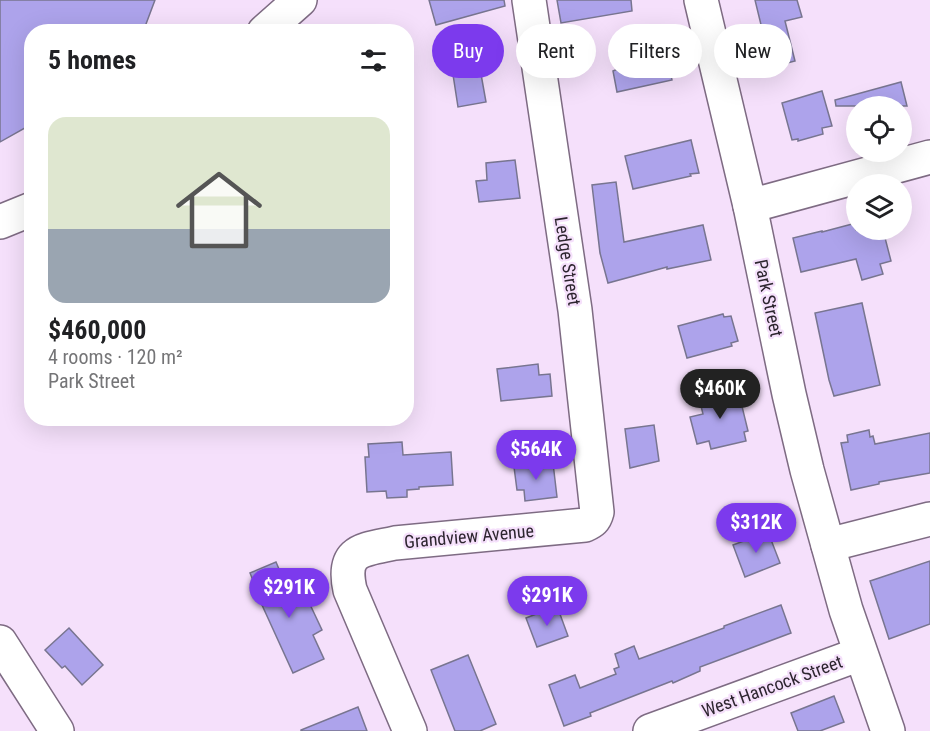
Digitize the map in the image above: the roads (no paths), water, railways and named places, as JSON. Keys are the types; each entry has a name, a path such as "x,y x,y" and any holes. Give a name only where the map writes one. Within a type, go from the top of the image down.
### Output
{"street":[{"path":"273,24 300,0"},
{"name":"Ledge Street","path":"529,0 575,310 597,512 593,521"},
{"name":"Park Street","path":"701,0 750,206 789,394 828,545 860,654 888,731"},
{"path":"750,206 930,157"},
{"path":"0,222 24,212"},
{"path":"828,545 930,519"},
{"name":"Grandview Avenue","path":"410,731 350,590 348,575 353,557 361,551 395,543 585,525 593,521"},
{"path":"0,642 57,731"},
{"name":"West Hancock Street","path":"650,731 860,654"}]}
